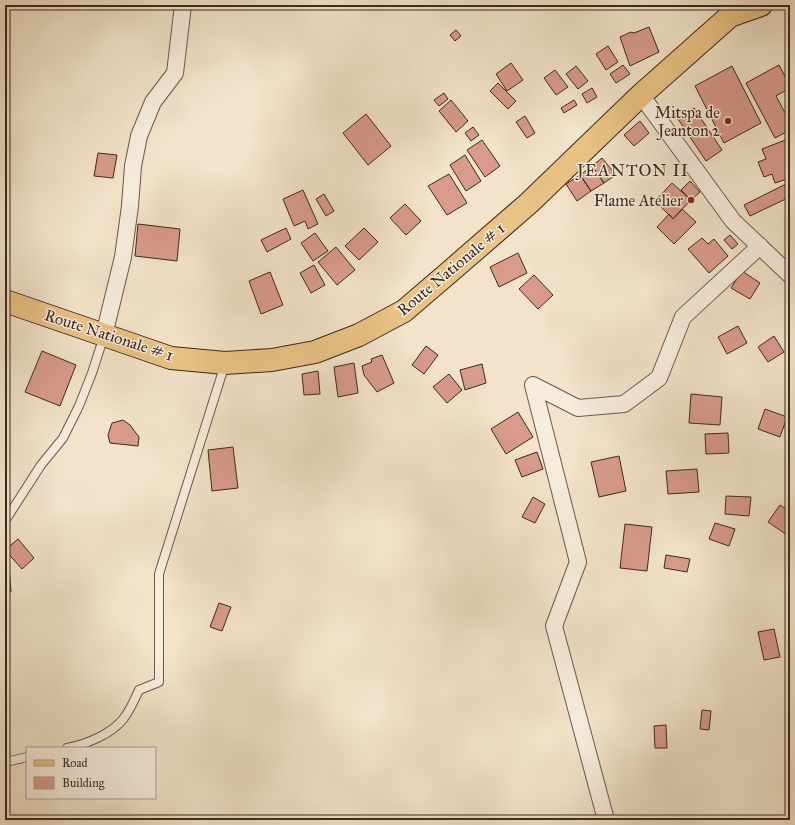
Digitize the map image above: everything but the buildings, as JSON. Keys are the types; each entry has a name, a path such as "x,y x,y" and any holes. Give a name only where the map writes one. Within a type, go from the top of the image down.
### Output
{"main road":[{"name":"Route Nationale # 1","path":"5,301 171,358 225,363 272,360 315,352 359,336 404,311 529,203 730,11 761,5"}],"street":[{"path":"104,335 123,257 130,206 133,166 139,136 153,102 175,73 183,5"},
{"path":"641,95 733,221 790,275"},
{"path":"606,820 554,626 578,562 533,385 578,408 624,404 659,378 683,317 760,246"}],"lane":[{"path":"5,520 41,465 62,438 79,406 92,373 104,335"},
{"path":"72,747 85,744 118,724 125,717 139,690 159,682 160,574 225,363"},
{"path":"6,762 26,757"}],"place":[{"name":"Mitspa de Jeanton 2","path":"728,121"},
{"name":"Flame Atelier","path":"691,200"}],"district":[{"name":"JEANTON II","path":"633,170"}]}
